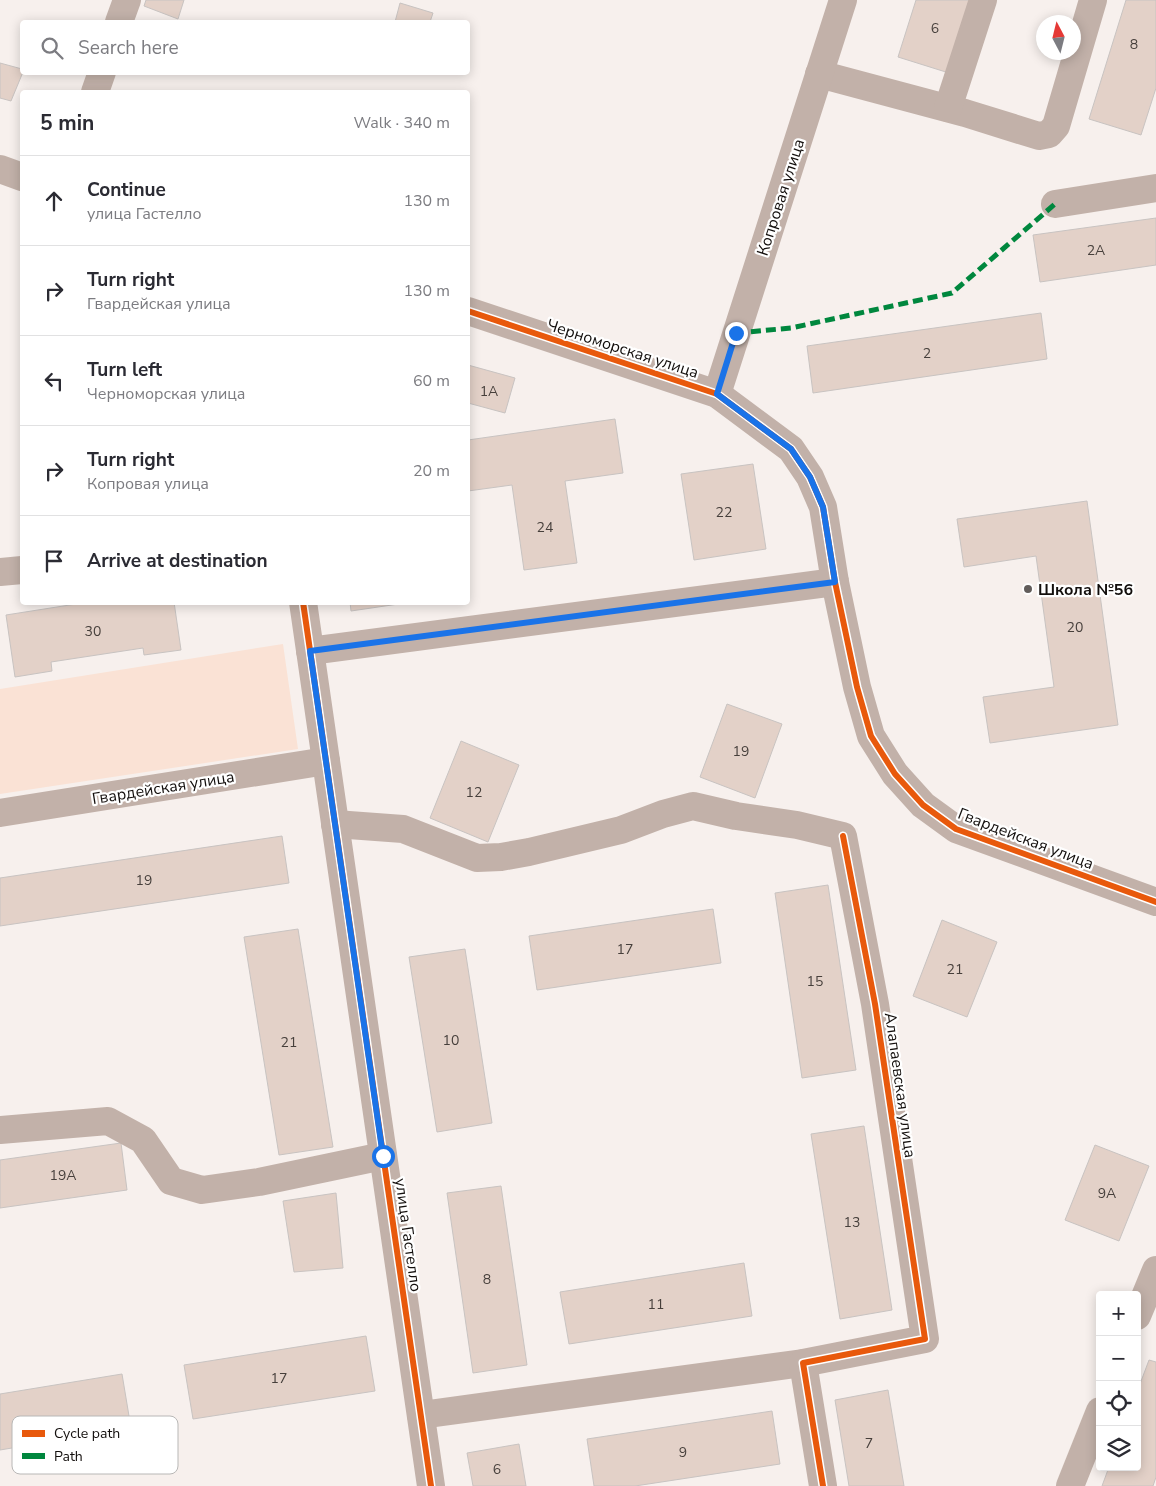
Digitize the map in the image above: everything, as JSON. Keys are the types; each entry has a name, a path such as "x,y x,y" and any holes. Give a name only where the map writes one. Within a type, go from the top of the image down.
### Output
{"street":[{"path":"120,20 127,0"},
{"name":"Копровая улица","path":"717,394 843,0"},
{"path":"948,108 983,0"},
{"path":"819,74 948,108 1039,136 1049,134 1056,126 1093,0"},
{"path":"96,90 101,75"},
{"path":"0,169 20,176"},
{"path":"1055,204 1156,188"},
{"name":"Черноморская улица","path":"470,312 717,394 791,449 810,477 823,507 835,582"},
{"path":"0,572 20,570"},
{"path":"310,651 835,582"},
{"name":"Гвардейская улица","path":"835,582 857,687 871,736 896,774 923,806 956,829 1156,902"},
{"name":"улица Гастелло","path":"303,605 431,1486"},
{"name":"Гвардейская улица","path":"0,813 326,761"},
{"name":"Алапаевская улица","path":"335,824 403,829 477,858 500,857 621,830 662,814 693,806 736,816 797,825 843,836 875,1004 925,1339 803,1363"},
{"path":"0,1130 108,1121 143,1140 171,1182 202,1190 259,1182 383,1156"},
{"path":"1141,1306 1156,1270"},
{"path":"421,1415 803,1363 823,1486"},
{"path":"1070,1486 1096,1421"}],"shaded area":[{"path":"283,644 298,749 0,794 0,689"}],"building":[{"path":"146,0 184,0 178,19 144,6"},
{"path":"916,0 973,0 949,73 898,57"},
{"path":"1126,0 1156,0 1156,88 1141,135 1089,119"},
{"path":"400,3 433,13 431,20 396,20"},
{"path":"0,63 20,68 20,75 22,75 11,101 0,98"},
{"path":"1156,218 1156,265 1040,282 1033,235"},
{"path":"1041,313 1047,359 813,393 807,346"},
{"path":"470,366 515,378 505,413 470,404"},
{"path":"615,419 623,473 565,481 577,563 524,570 512,485 470,491 470,440"},
{"path":"753,464 766,549 694,560 681,474"},
{"path":"1087,501 1118,725 990,743 983,697 1054,687 1036,556 964,567 957,519"},
{"path":"70,605 174,605 181,650 144,655 143,648 51,662 52,671 15,677 6,615"},
{"path":"350,605 392,605 351,611"},
{"path":"727,704 782,724 755,798 700,777"},
{"path":"461,741 519,765 488,842 430,818"},
{"path":"282,836 289,883 0,926 0,878"},
{"path":"828,885 856,1070 802,1078 775,893"},
{"path":"713,909 721,963 537,990 529,936"},
{"path":"942,920 997,942 967,1017 913,996"},
{"path":"298,929 333,1147 279,1155 244,937"},
{"path":"465,949 492,1123 437,1132 409,957"},
{"path":"864,1126 892,1310 840,1319 811,1134"},
{"path":"121,1143 127,1190 0,1208 0,1160"},
{"path":"1095,1145 1149,1166 1119,1241 1065,1220"},
{"path":"501,1186 527,1365 473,1373 447,1193"},
{"path":"336,1193 343,1268 294,1272 283,1201"},
{"path":"744,1263 752,1316 569,1344 560,1292"},
{"path":"366,1336 375,1391 193,1419 184,1365"},
{"path":"1149,1360 1156,1362 1156,1477 1153,1486 1102,1486 1108,1471 1141,1471 1141,1381"},
{"path":"122,1374 129,1416 12,1416 12,1448 0,1450 0,1394"},
{"path":"888,1390 904,1486 849,1486 835,1400"},
{"path":"772,1411 780,1464 635,1486 594,1486 587,1439"},
{"path":"519,1444 526,1486 473,1486 467,1453"}],"marked path":[{"path":"736,333 791,328 952,293 1055,204"}],"cycle path":[{"path":"470,312 717,394 791,449 810,477 823,507 835,582 857,687 871,736 895,774 923,805 956,829 1156,902"},
{"path":"303,605 431,1486"},
{"path":"823,1486 803,1363 925,1339 875,1004 843,836"}],"place":[{"name":"Школа №56","path":"1028,589"}],"route":[{"path":"383,1156 310,651 835,582 823,507 810,477 791,449 717,394 736,333"}]}
